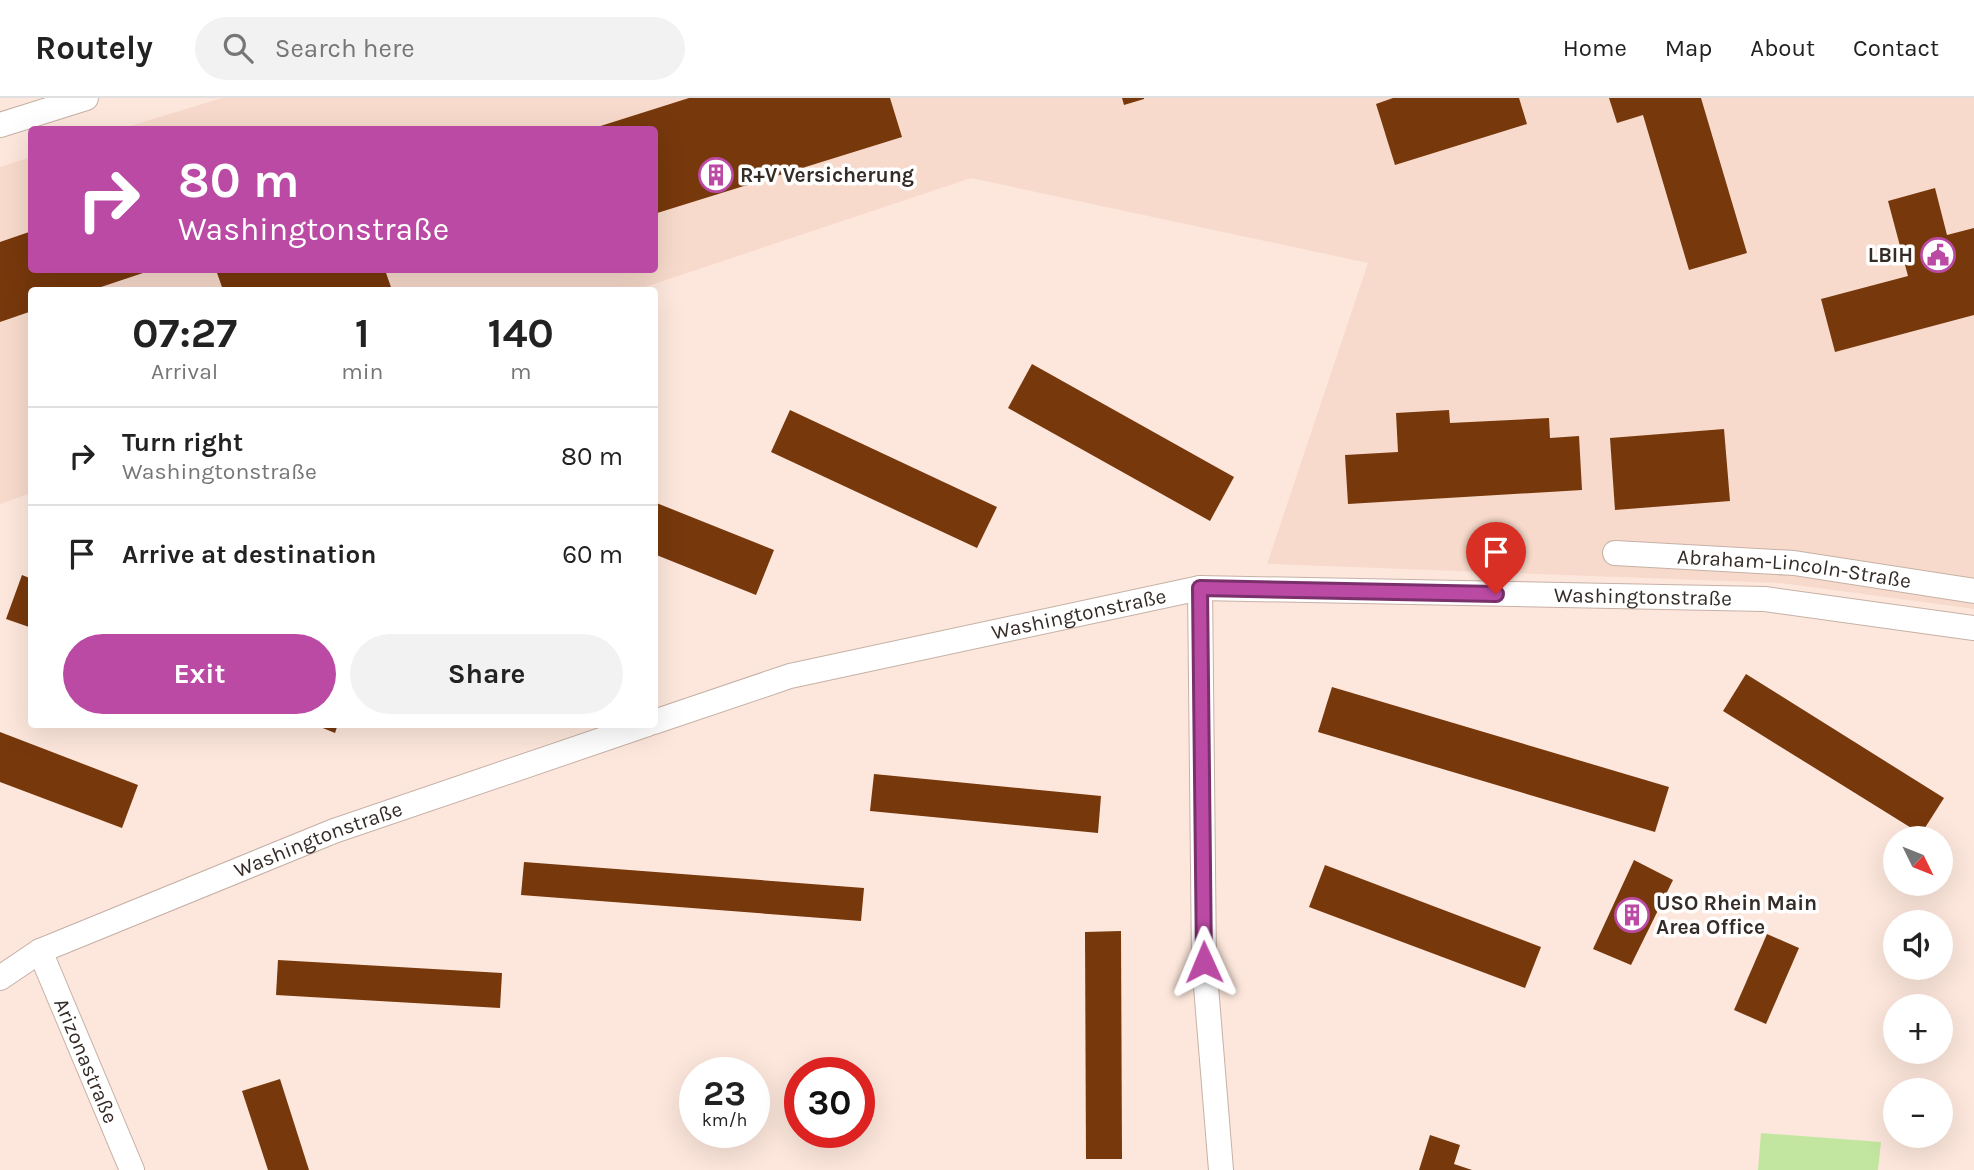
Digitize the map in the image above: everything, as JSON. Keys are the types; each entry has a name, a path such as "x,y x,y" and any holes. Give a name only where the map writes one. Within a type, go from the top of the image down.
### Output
{"street":[{"path":"0,125 86,98"},
{"name":"Abraham-Lincoln-Straße","path":"1615,554 1794,563 1974,591"},
{"path":"1200,588 1204,962 1221,1170"},
{"name":"Washingtonstraße","path":"658,721 790,676 1200,588 1765,598 1974,628"},
{"name":"Washingtonstraße","path":"0,978 40,951 334,831 636,728"},
{"name":"Arizonastraße","path":"40,951 132,1170"}],"shaded area":[{"path":"222,98 1974,98 1974,609 1781,583 1267,564 1368,263 971,178 645,287 28,287 28,494 0,504 0,167 28,158 28,273 658,273 658,126 130,126"}],"green space":[{"path":"1761,1133 1881,1142 1878,1170 1758,1170"}],"building":[{"name":"R+V Versicherung","path":"689,98 890,98 902,137 658,213 658,126 600,126"},
{"path":"1122,98 1144,98 1144,99 1124,105"},
{"path":"1393,98 1519,98 1527,124 1395,165 1376,104"},
{"path":"1609,98 1701,98 1747,253 1689,270 1643,115 1617,123"},
{"name":"LBIH","path":"1935,188 1947,235 1974,228 1974,315 1835,352 1821,299 1908,276 1888,201"},
{"path":"28,232 28,273 143,273 101,287 28,287 28,312 0,322 0,242"},
{"path":"217,273 386,273 391,287 222,287"},
{"path":"1032,364 1234,477 1210,521 1008,408"},
{"path":"790,410 997,507 977,548 771,452"},
{"path":"1449,410 1450,423 1549,418 1550,438 1579,436 1582,490 1348,504 1345,455 1398,452 1396,413"},
{"path":"1724,429 1730,501 1615,510 1610,438"},
{"path":"658,504 774,550 756,595 658,556"},
{"path":"22,575 28,577 28,627 6,619"},
{"path":"1746,674 1944,798 1926,826 1908,826 1723,711"},
{"path":"1332,687 1669,787 1655,832 1318,732"},
{"path":"323,728 337,728 335,733"},
{"path":"0,732 138,785 122,828 0,782"},
{"path":"874,774 1101,796 1098,833 870,811"},
{"name":"USO Rhein Main Area Office","path":"1634,860 1673,880 1631,965 1593,949"},
{"path":"524,862 864,888 861,921 521,895"},
{"path":"1325,865 1541,947 1525,988 1309,907"},
{"path":"1121,931 1122,1159 1086,1159 1085,932"},
{"path":"1767,934 1799,948 1766,1024 1734,1010"},
{"path":"278,960 502,973 500,1008 276,995"},
{"path":"280,1079 309,1170 268,1170 242,1091"},
{"path":"1430,1135 1460,1145 1454,1164 1472,1170 1419,1170"}],"place":[{"name":"R+V Versicherung","path":"716,175"},
{"name":"LBIH","path":"1938,255"},
{"name":"USO Rhein Main Area Office","path":"1632,915"}],"route":[{"path":"1204,962 1200,588 1496,594"}]}
